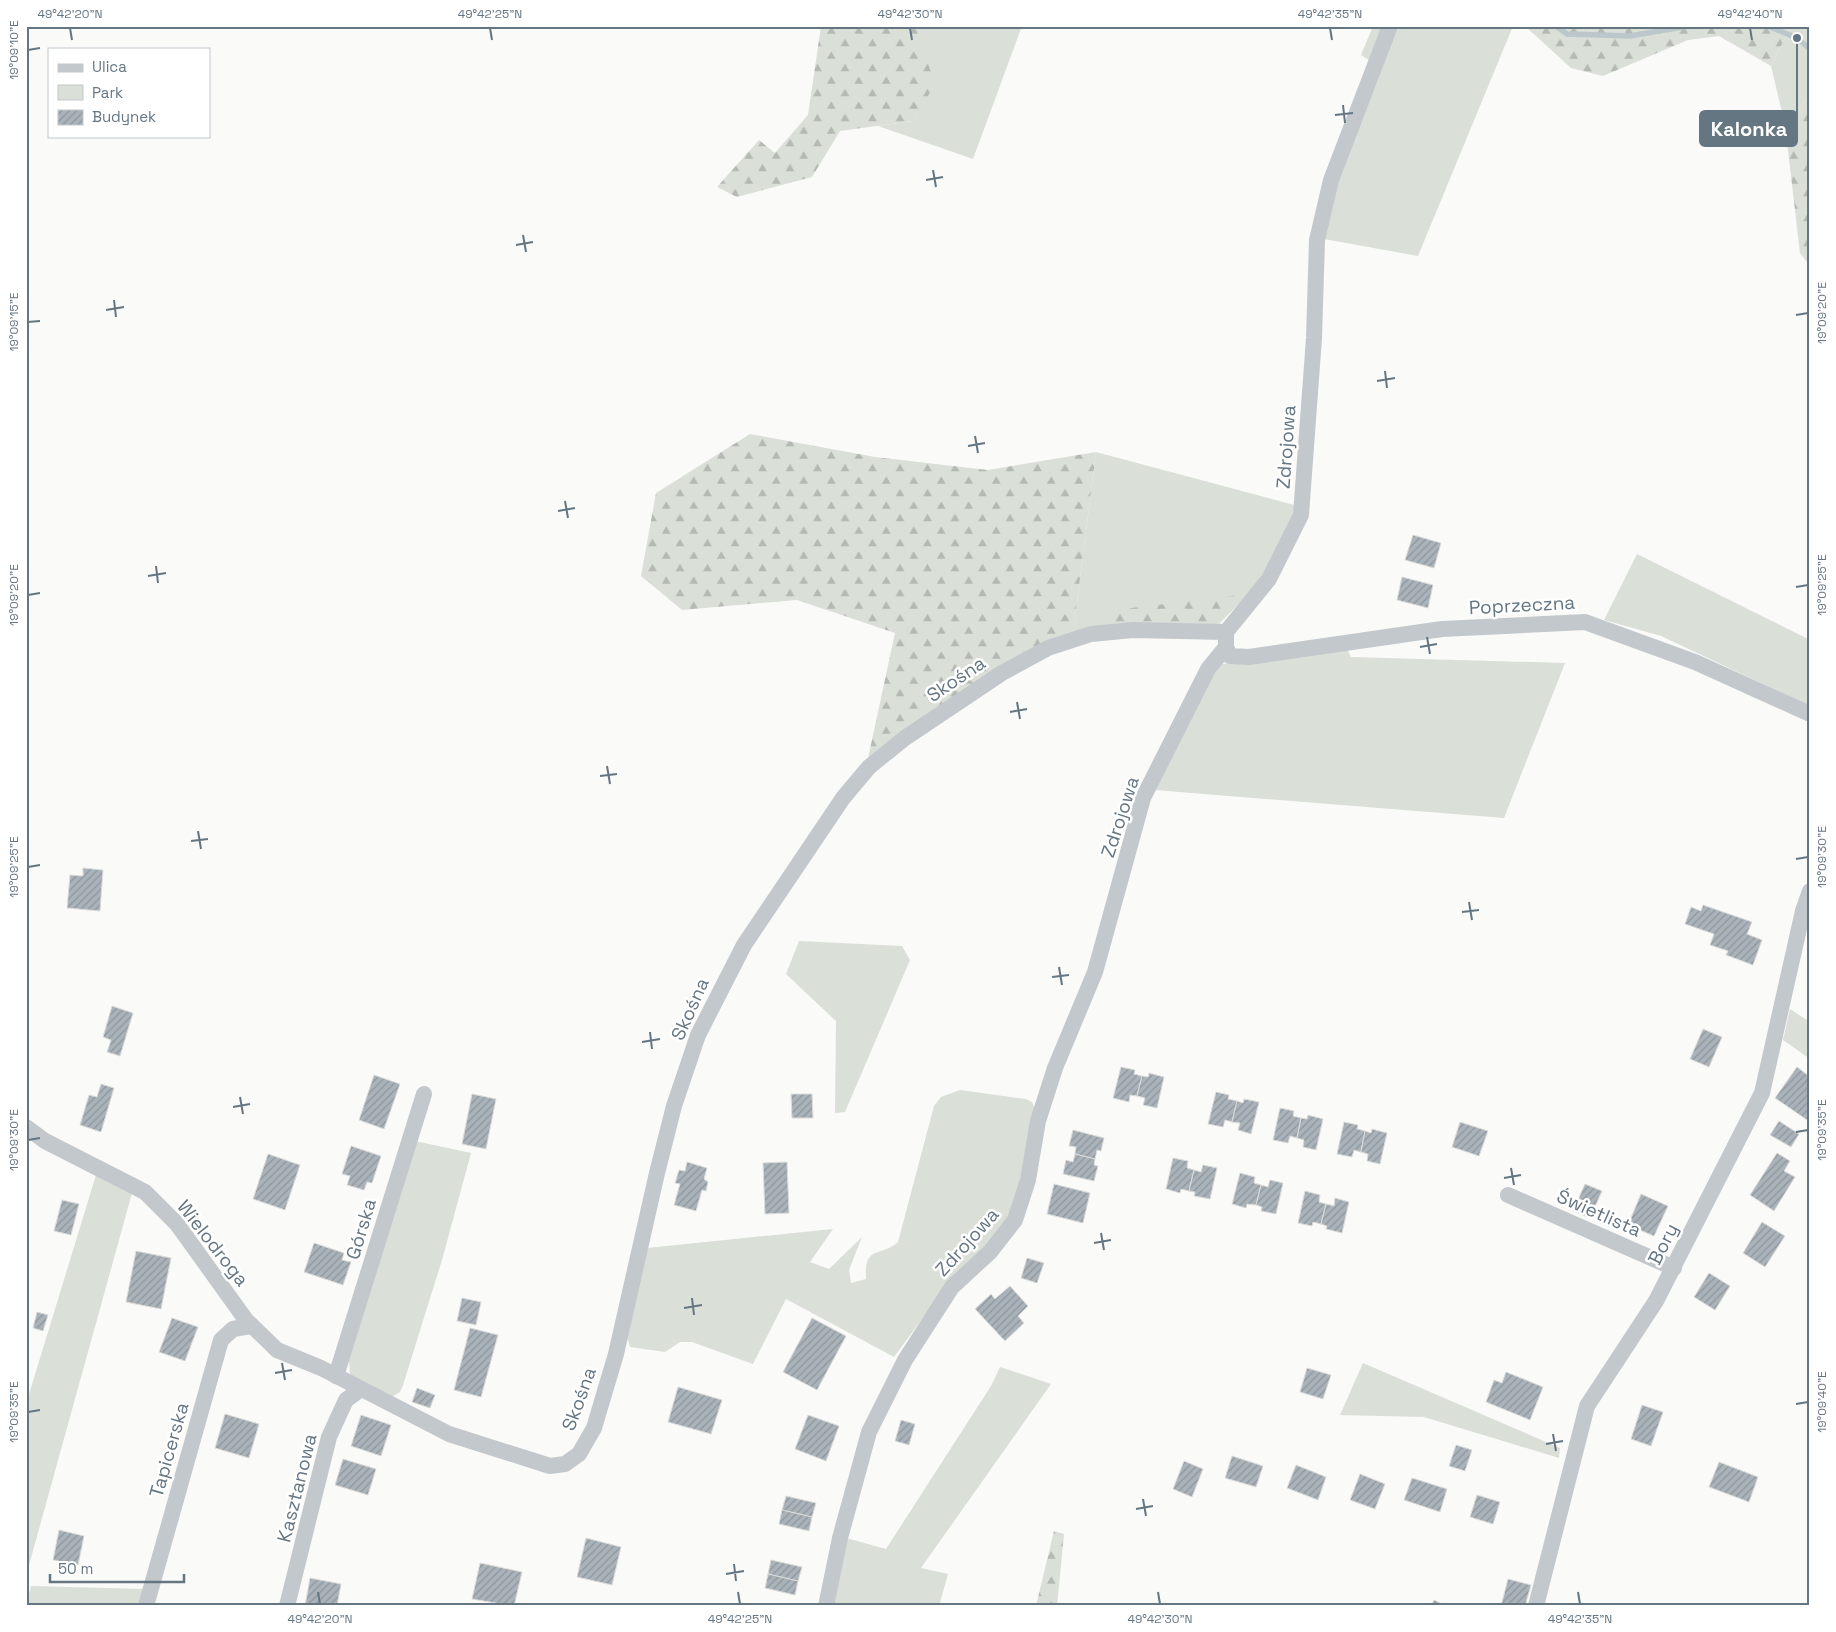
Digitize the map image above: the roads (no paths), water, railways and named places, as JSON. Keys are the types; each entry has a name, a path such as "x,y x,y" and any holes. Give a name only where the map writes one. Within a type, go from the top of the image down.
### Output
{"street":[{"name":"Zdrojowa","path":"826,1606 840,1538 869,1432 905,1360 952,1287 990,1252 1015,1220 1028,1180 1038,1121 1056,1068 1095,972 1143,798 1208,669 1226,639 1270,579 1301,515 1314,338 1317,240 1331,180 1390,26"},
{"name":"Poprzeczna","path":"1226,639 1230,656 1250,657 1442,629 1585,622 1695,662 1810,714"},
{"name":"Skośna","path":"361,1389 449,1434 515,1456 550,1466 566,1464 579,1454 594,1428 616,1354 674,1106 698,1035 744,945 843,798 869,767 905,738 1002,673 1048,648 1091,634 1133,630 1226,639"},
{"name":"Bory","path":"1536,1606 1587,1406 1656,1301 1762,1093 1803,910 1810,891"},
{"name":"Górska","path":"336,1376 424,1094"},
{"name":"Wielodroga","path":"26,1127 45,1141 145,1192 177,1224 251,1326 277,1350 361,1389"},
{"name":"Świetlista","path":"1508,1194 1674,1268"},
{"name":"Tapicerska","path":"146,1606 221,1340 233,1329 251,1326"},
{"name":"Kasztanowa","path":"287,1606 329,1437 346,1400 361,1389"}],"waterway":[{"path":"1556,26 1567,34 1630,36 1688,26"},
{"path":"1768,26 1797,38 1810,49"}],"place":[{"name":"Kalonka","path":"1797,38"}]}
